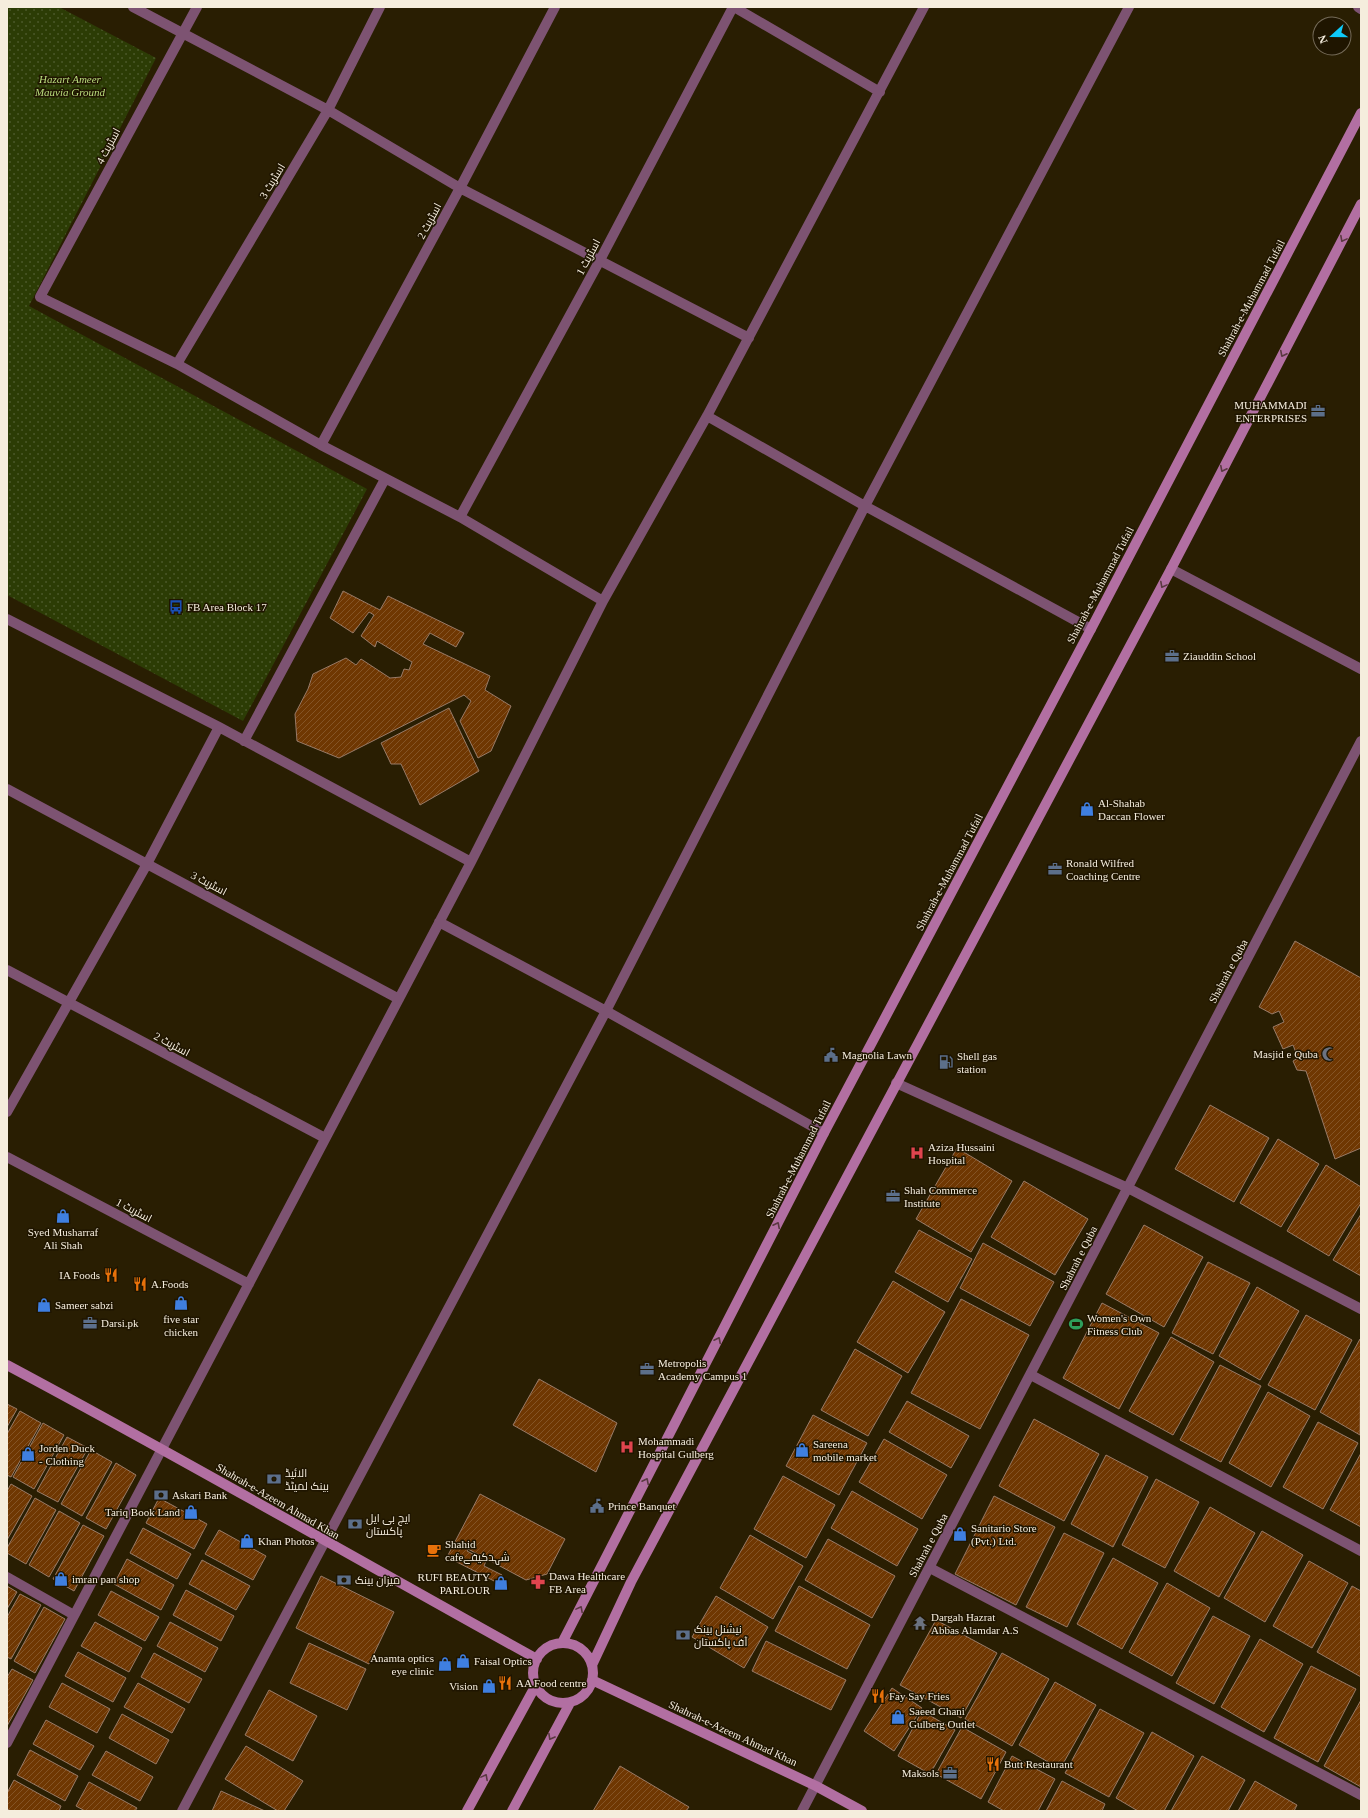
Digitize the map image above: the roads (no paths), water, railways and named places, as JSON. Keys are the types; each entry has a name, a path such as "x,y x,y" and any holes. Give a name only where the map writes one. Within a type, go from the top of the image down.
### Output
{"main road":[{"name":"Shahrah-e-Muhammad Tufail","path":"562,1643 824,1133 1092,629 1361,113"},
{"path":"592,1665 587,1656 572,1644 562,1643 547,1648 537,1659 533,1672 536,1685 541,1694 549,1700 560,1703 570,1703 580,1698 588,1690 592,1680 592,1665 631,1582 1171,569 1361,204"},
{"name":"Shahrah-e-Azeem Ahmad Khan","path":"7,1364 162,1448 324,1541 537,1659"},
{"name":"Shahrah-e-Azeem Ahmad Khan","path":"592,1680 816,1786 862,1811"},
{"path":"467,1811 536,1685"},
{"path":"512,1811 570,1703"}],"street":[{"path":"133,7 328,110 460,188 749,338"},
{"name":"اسٹریٹ 4","path":"177,364 40,297 197,7"},
{"name":"اسٹریٹ 3","path":"177,364 328,110 380,7"},
{"name":"اسٹریٹ 2","path":"321,445 460,188 555,7"},
{"path":"734,7 880,92"},
{"name":"اسٹریٹ 1","path":"460,518 600,260 734,7"},
{"path":"7,1743 471,862 603,601 707,416 924,7"},
{"path":"182,1811 606,1011 864,506 1129,7"},
{"path":"177,364 321,445 460,518 603,601"},
{"path":"707,416 864,506 1092,629"},
{"path":"244,741 385,479"},
{"path":"1171,569 1361,669"},
{"path":"7,619 219,727 471,862"},
{"path":"7,1112 147,864 219,727"},
{"name":"Shahrah e Quba","path":"802,1811 1361,741"},
{"name":"اسٹریٹ 3","path":"7,789 399,999"},
{"path":"439,922 606,1011 824,1133"},
{"name":"اسٹریٹ 2","path":"7,970 326,1138"},
{"path":"896,1083 1128,1188 1361,1309"},
{"name":"اسٹریٹ 1","path":"7,1157 249,1284"},
{"path":"1031,1375 1361,1551"},
{"path":"930,1568 1361,1794"},
{"path":"7,1576 74,1615"}],"place":[{"name":"MUHAMMADI ENTERPRISES","path":"1318,411"},
{"name":"FB Area Block 17","path":"176,607"},
{"name":"Ziauddin School","path":"1172,656"},
{"name":"Al-Shahab Daccan Flower","path":"1087,809"},
{"name":"Ronald Wilfred Coaching Centre","path":"1055,869"},
{"name":"Masjid e Quba","path":"1329,1054"},
{"name":"Magnolia Lawn","path":"831,1055"},
{"name":"Shell gas station","path":"946,1062"},
{"name":"Aziza Hussaini Hospital","path":"917,1153"},
{"name":"Shah Commerce Institute","path":"893,1196"},
{"name":"Syed Musharraf Ali Shah","path":"63,1216"},
{"name":"IA Foods","path":"111,1275"},
{"name":"A.Foods","path":"140,1284"},
{"name":"five star chicken","path":"181,1303"},
{"name":"Sameer sabzi","path":"44,1305"},
{"name":"Darsi.pk","path":"90,1323"},
{"name":"Women's Own Fitness Club","path":"1076,1324"},
{"name":"Metropolis Academy Campus 1","path":"647,1369"},
{"name":"Mohammadi Hospital Gulberg","path":"627,1447"},
{"name":"Sareena mobile market","path":"802,1450"},
{"name":"Jorden Duck - Clothing","path":"28,1454"},
{"name":"الائیڈ بینک لمیٹڈ","path":"274,1479"},
{"name":"Askari Bank","path":"161,1495"},
{"name":"Prince Banquet","path":"597,1506"},
{"name":"Tariq Book Land","path":"191,1512"},
{"name":"ایچ بی ایل پاکستان","path":"355,1524"},
{"name":"Sanitario Store (Pvt.) Ltd.","path":"960,1534"},
{"name":"Khan Photos","path":"247,1541"},
{"name":"Shahid cafeشہدکیفے","path":"434,1550"},
{"name":"imran pan shop","path":"61,1579"},
{"name":"میزان بینک","path":"344,1580"},
{"name":"Dawa Healthcare FB Area","path":"538,1582"},
{"name":"RUFI BEAUTY PARLOUR","path":"501,1583"},
{"name":"Dargah Hazrat Abbas Alamdar A.S","path":"920,1623"},
{"name":"نیشنل بینک آف پاکستان","path":"683,1635"},
{"name":"Faisal Optics","path":"463,1661"},
{"name":"Anamta optics eye clinic","path":"445,1664"},
{"name":"AA Food centre","path":"505,1683"},
{"name":"Vision","path":"489,1686"},
{"name":"Fay Say Fries","path":"878,1696"},
{"name":"Saeed Ghani Gulberg Outlet","path":"898,1717"},
{"name":"Butt Restaurant","path":"993,1764"},
{"name":"Maksols","path":"950,1773"}],"park label":[{"name":"Hazart Ameer Mauvia Ground","path":"70,85"}]}
